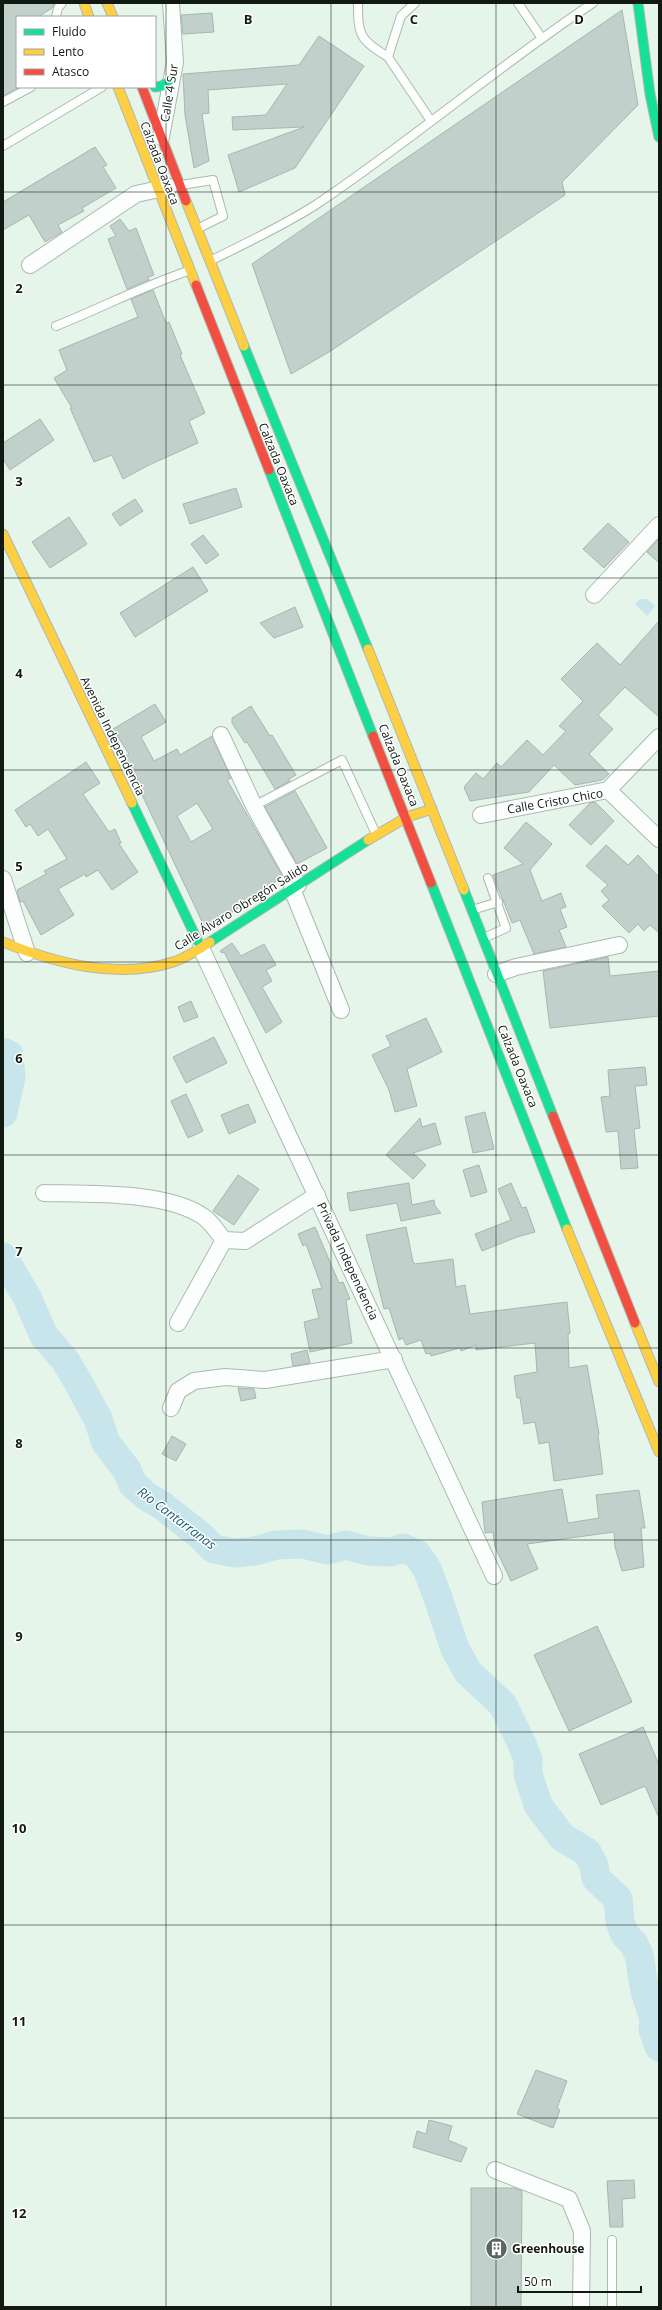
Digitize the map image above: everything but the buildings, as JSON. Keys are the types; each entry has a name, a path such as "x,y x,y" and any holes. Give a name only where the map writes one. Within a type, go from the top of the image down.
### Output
{"main road":[{"path":"84,3 89,16"},
{"path":"107,3 113,16"},
{"path":"638,3 650,94 659,137"},
{"path":"156,87 162,86 172,79"},
{"name":"Calzada Oaxaca","path":"118,88 157,189 187,233 199,266 333,561 496,974 502,1000 659,1382"},
{"name":"Calzada Oaxaca","path":"142,88 180,185 187,233 407,817 485,1006 593,1294 659,1452"},
{"name":"Avenida Independencia","path":"3,534 201,948"},
{"name":"Calle Álvaro Obregón Salido","path":"3,942 27,952 98,968 137,970 172,962 201,948 376,835 407,817 432,809"}],"street":[{"name":"Calle 4 Sur","path":"142,147 162,137 175,62 172,3"},
{"path":"30,265 136,194 180,185"},
{"path":"594,595 659,525"},
{"path":"221,734 254,806 295,887 341,1010"},
{"path":"608,790 659,737"},
{"name":"Calle Cristo Chico","path":"481,815 608,790 659,839"},
{"path":"3,879 27,952"},
{"path":"496,974 516,967 619,945"},
{"name":"Privada Independencia","path":"201,948 394,1358 494,1576"},
{"path":"44,1193 104,1194 144,1198 168,1203 204,1217 224,1240 245,1241 317,1195"},
{"path":"178,1323 224,1240"},
{"path":"171,1408 178,1391 194,1381 225,1377 265,1380 394,1358"},
{"path":"495,2170 569,2199 582,2231 581,2307"}],"lane":[{"path":"56,16 58,8 62,3"},
{"path":"358,3 358,25 366,43 388,57 431,121"},
{"path":"388,57 401,16 415,3"},
{"path":"518,3 541,37"},
{"path":"56,326 115,302 152,283 199,266 316,204 431,121 541,37 593,3"},
{"path":"3,102 29,88"},
{"path":"3,146 100,88"},
{"path":"180,185 213,180 223,216 187,233"},
{"path":"254,806 342,760 376,835"},
{"path":"482,939 506,928 498,902 488,878"},
{"path":"471,910 498,902"},
{"path":"612,2240 612,2307"}],"water":[{"path":"640,599 647,599 655,606 647,616 635,604"}],"waterway":[{"name":"Rio Cantarranas","path":"3,1052 9,1055 11,1077 3,1113"},
{"name":"Rio Cantarranas","path":"3,1257 27,1297 44,1336 65,1360 98,1419 106,1443 127,1470 132,1483 146,1496 163,1506 202,1537 214,1549 235,1553 255,1551 276,1545 303,1544 327,1550 346,1545 368,1551 391,1552 403,1548 417,1554 427,1569 455,1649 468,1672 503,1705 522,1744 528,1760 528,1774 538,1805 562,1837 587,1852 594,1865 596,1878 618,1899 620,1922 625,1935 634,1944 639,1955 645,1992 654,2018 653,2030 659,2047"}],"traffic: fast":[{"path":"638,3 650,94 659,137"},
{"path":"156,87 162,86 172,79"},
{"path":"244,346 368,649"},
{"path":"269,470 373,736"},
{"path":"132,803 201,948"},
{"path":"210,942 368,840"},
{"path":"431,883 567,1229"},
{"path":"464,890 553,1116"}],"traffic: slow":[{"path":"84,3 89,16"},
{"path":"107,3 113,16"},
{"path":"118,88 196,285"},
{"path":"186,201 244,346"},
{"path":"3,534 132,803"},
{"path":"368,649 464,890"},
{"path":"368,840 407,817 432,809"},
{"path":"3,942 44,957 86,967 108,969 152,967 173,962 187,956 210,942"},
{"path":"567,1229 659,1452"},
{"path":"635,1323 659,1382"}],"traffic: jam":[{"path":"142,88 186,201"},
{"path":"196,285 269,470"},
{"path":"373,736 431,883"},
{"path":"553,1116 635,1323"}],"place":[{"name":"Greenhouse","path":"496,2248"}]}
